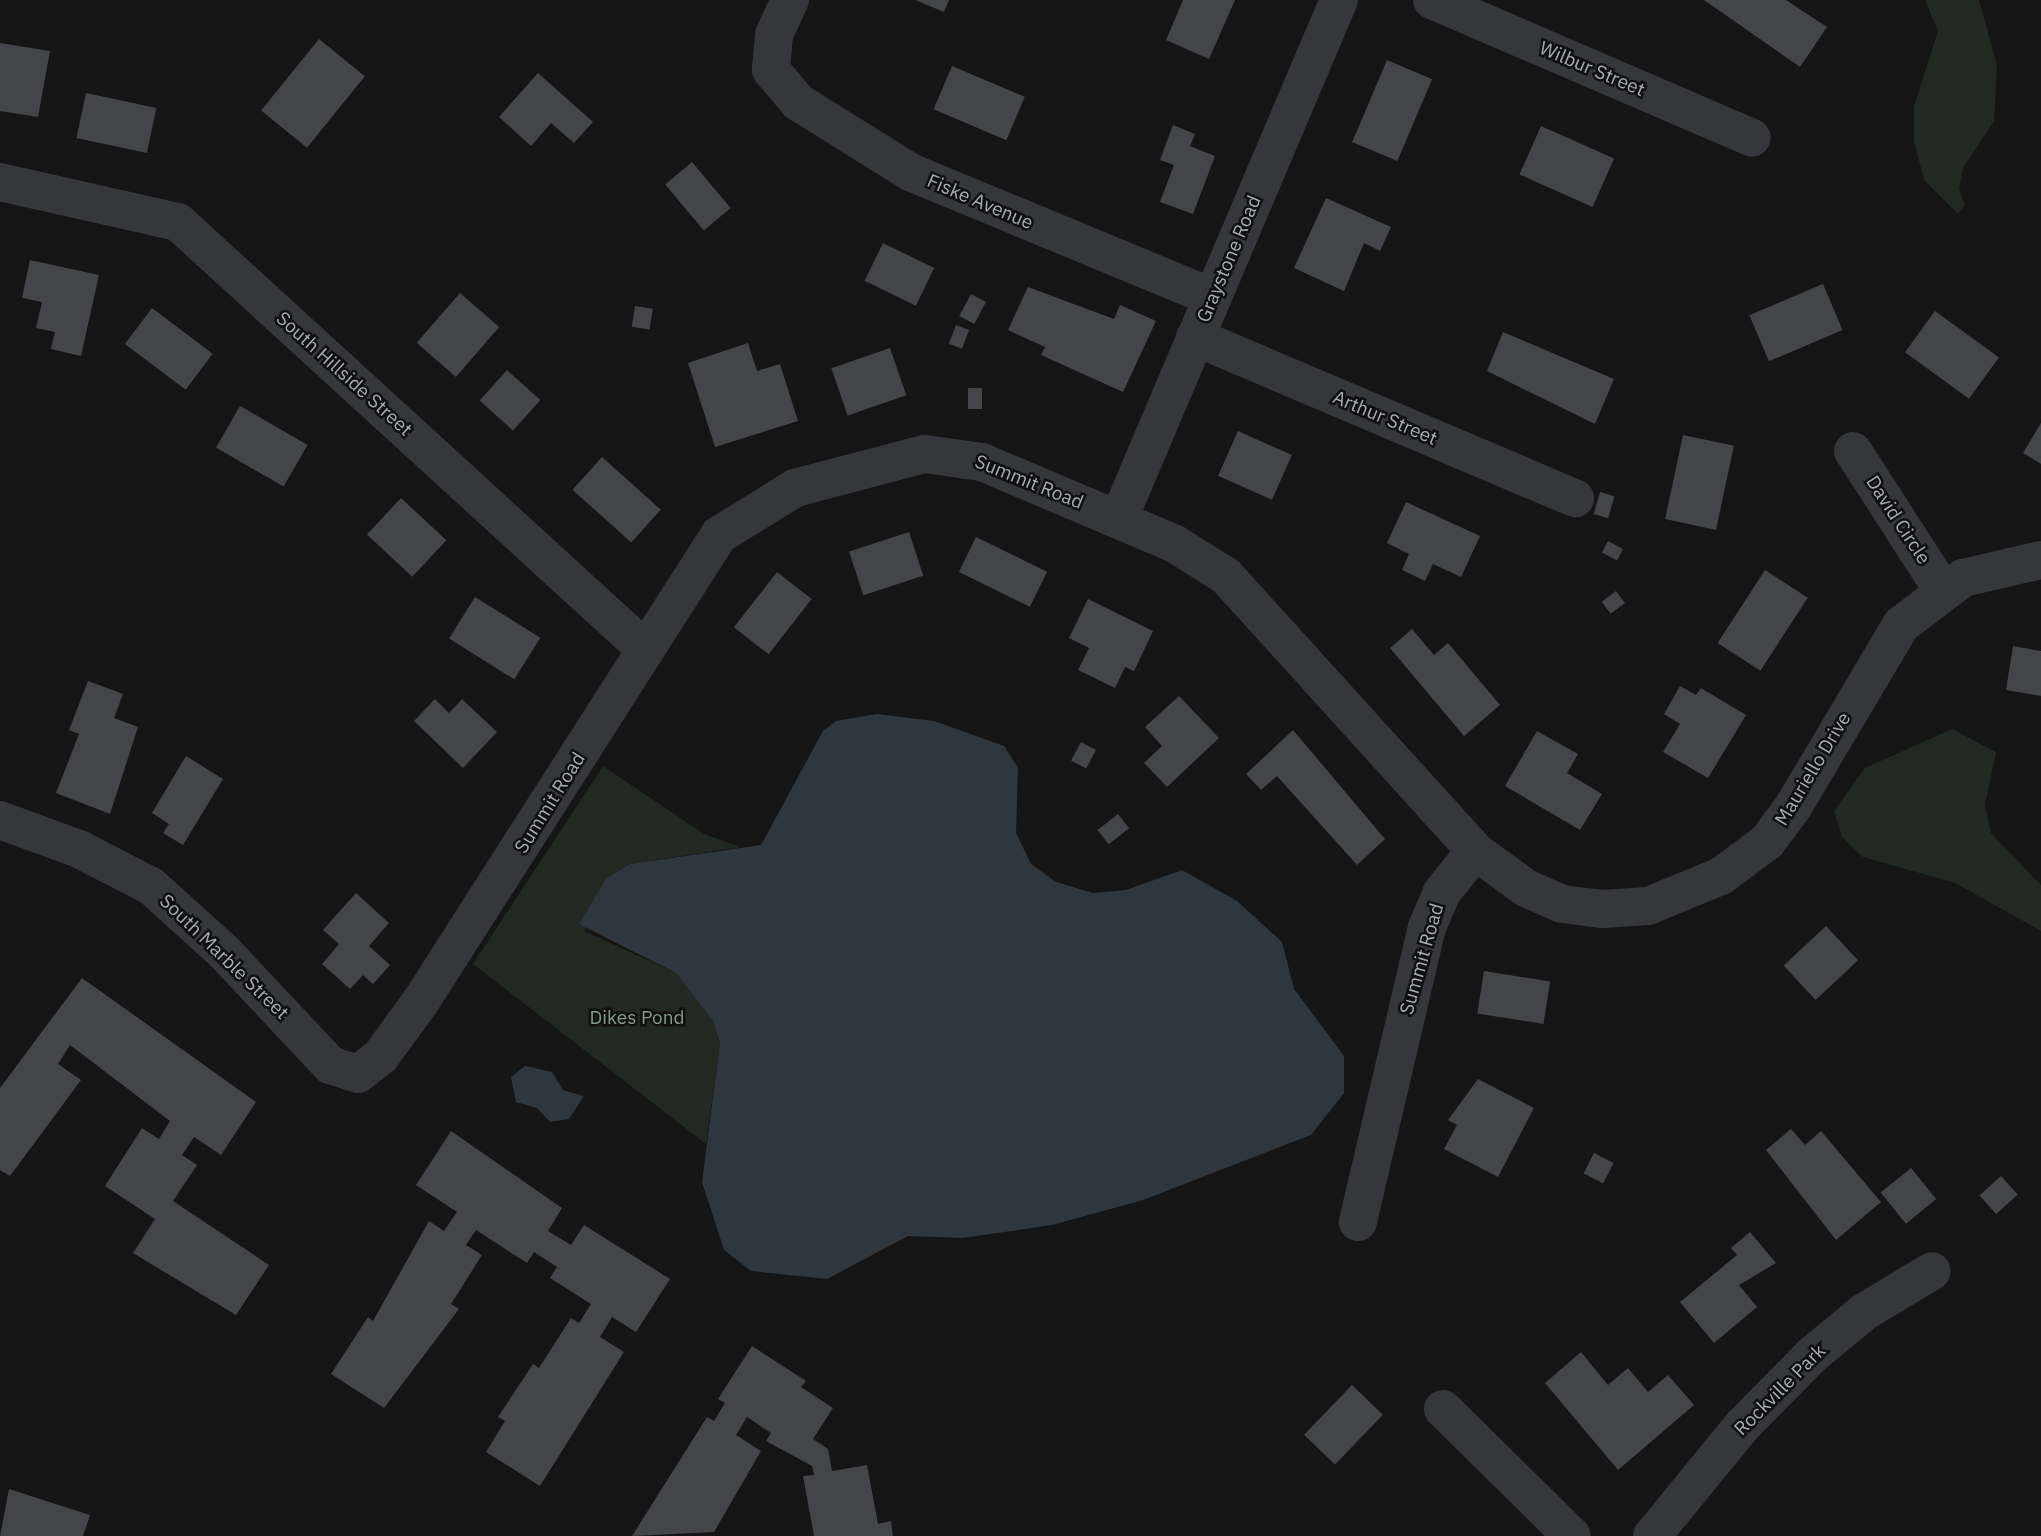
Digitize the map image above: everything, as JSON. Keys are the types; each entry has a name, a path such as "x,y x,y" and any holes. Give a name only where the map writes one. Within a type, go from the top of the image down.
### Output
{"street":[{"name":"Fiske Avenue","path":"790,0 774,35 771,70 798,102 910,172 1212,297"},
{"name":"Graystone Road","path":"1119,518 1339,0"},
{"name":"Wilbur Street","path":"1432,0 1752,138"},
{"name":"South Hillside Street","path":"0,182 178,222 646,650"},
{"name":"Arthur Street","path":"1195,337 1575,498"},
{"name":"David Circle","path":"1853,451 1942,589"},
{"name":"Summit Road","path":"358,1074 389,1046 421,1001 719,535 795,488 947,453 1119,518 1200,558 1239,587 1475,851 1442,892 1427,927 1358,1222"},
{"name":"Mauriello Drive","path":"1475,851 1545,897 1602,909 1648,906 1721,876 1767,842 1883,648 1942,589 2000,566 2041,560"},
{"name":"South Marble Street","path":"0,820 79,849 150,886 224,952 330,1065 358,1074"},
{"name":"Rockville Park","path":"1651,1536 1742,1426 1812,1354 1864,1312 1932,1271"},
{"path":"1443,1409 1572,1536"}],"green space":[{"path":"1925,0 1979,0 1997,65 1994,121 1963,168 1959,189 1965,205 1958,214 1924,180 1914,141 1914,106 1938,31"},
{"path":"1952,729 1996,752 1985,805 1991,833 2041,885 2041,931 1955,883 1863,857 1842,837 1834,811 1865,768"},
{"name":"Dikes Pond","path":"603,766 704,834 740,847 630,864 584,931 676,973 713,1021 720,1043 706,1144 473,964"}],"shaded area":[{"path":"877,714 934,721 1004,746 1018,768 1016,833 1031,864 1056,882 1093,893 1126,890 1182,870 1237,901 1282,942 1294,989 1344,1056 1344,1093 1311,1135 1143,1200 1052,1225 963,1238 908,1236 827,1279 751,1271 724,1250 702,1182 720,1043 713,1021 676,973 579,924 606,879 630,864 761,845 823,731 836,721"},
{"path":"525,1066 552,1072 563,1090 584,1096 569,1119 550,1122 537,1108 516,1102 511,1077"}],"building":[{"path":"915,0 949,0 944,12"},
{"path":"1183,0 1235,0 1209,59 1166,40"},
{"path":"1704,0 1786,0 1827,27 1800,67"},
{"path":"319,39 365,76 307,148 261,110"},
{"path":"0,43 50,51 38,117 0,111"},
{"path":"1387,60 1432,79 1397,161 1352,142"},
{"path":"952,66 1025,97 1006,140 934,109"},
{"path":"538,73 593,122 574,143 551,123 531,146 499,117"},
{"path":"86,93 156,108 147,153 76,138"},
{"path":"1173,125 1195,134 1190,146 1215,156 1193,214 1160,202 1174,165 1160,160"},
{"path":"1541,126 1614,159 1593,207 1519,174"},
{"path":"692,162 731,208 704,230 665,184"},
{"path":"1326,198 1391,227 1380,251 1364,243 1344,291 1294,268"},
{"path":"883,243 934,268 916,306 865,281"},
{"path":"30,260 99,275 81,356 51,349 55,332 36,328 42,302 22,298"},
{"path":"1823,284 1843,330 1769,361 1749,315"},
{"path":"1028,287 1114,319 1120,305 1156,321 1123,392 1041,355 1045,347 1008,330"},
{"path":"460,293 499,327 456,377 417,343"},
{"path":"971,294 986,302 974,324 959,316"},
{"path":"635,306 653,309 649,330 632,327"},
{"path":"152,308 213,354 186,390 125,344"},
{"path":"1935,311 1999,357 1969,399 1905,352"},
{"path":"956,325 969,330 962,349 949,344"},
{"path":"1503,332 1614,379 1595,424 1487,371"},
{"path":"748,343 757,371 780,364 798,421 715,447 688,363"},
{"path":"890,348 906,395 848,415 831,368"},
{"path":"507,370 540,400 513,431 480,400"},
{"path":"968,388 982,388 982,409 968,409"},
{"path":"240,406 308,445 284,487 216,448"},
{"path":"2041,423 2041,464 2023,453"},
{"path":"1238,431 1292,455 1272,500 1218,476"},
{"path":"1683,435 1734,446 1716,530 1665,519"},
{"path":"602,457 661,510 631,543 573,490"},
{"path":"1600,492 1614,496 1608,518 1594,514"},
{"path":"401,498 446,540 412,577 367,535"},
{"path":"1406,502 1480,536 1461,577 1433,564 1425,581 1402,570 1409,554 1387,543"},
{"path":"909,532 923,576 863,595 849,551"},
{"path":"976,537 1047,572 1030,607 959,572"},
{"path":"1608,541 1623,549 1617,560 1602,552"},
{"path":"1765,570 1808,598 1760,671 1718,643"},
{"path":"777,572 812,599 769,654 734,627"},
{"path":"1616,591 1625,603 1611,614 1602,602"},
{"path":"475,597 540,638 514,679 449,639"},
{"path":"1088,599 1153,631 1134,671 1125,667 1115,688 1078,670 1089,648 1069,638"},
{"path":"1412,629 1434,655 1448,643 1500,705 1464,736 1390,648"},
{"path":"2013,646 2041,651 2041,696 2006,690"},
{"path":"88,681 123,694 114,718 138,727 110,814 56,793 79,734 69,730"},
{"path":"1680,686 1696,695 1701,688 1746,715 1708,778 1663,752 1680,724 1664,714"},
{"path":"1179,696 1219,738 1167,787 1144,763 1162,746 1145,727"},
{"path":"435,699 449,713 462,699 497,732 463,768 414,721"},
{"path":"1293,730 1385,839 1357,865 1277,776 1261,790 1246,774"},
{"path":"1537,731 1578,754 1567,773 1602,794 1580,830 1505,786"},
{"path":"1081,742 1096,750 1086,769 1071,761"},
{"path":"186,756 223,779 183,845 163,833 169,824 152,813"},
{"path":"1118,814 1129,828 1109,844 1098,830"},
{"path":"356,893 389,923 369,946 390,965 373,984 363,975 350,989 322,964 339,944 323,930"},
{"path":"1826,926 1858,960 1816,1000 1784,966"},
{"path":"1484,971 1550,981 1543,1024 1477,1013"},
{"path":"82,978 256,1102 221,1155 194,1137 182,1155 197,1165 173,1201 269,1265 236,1315 133,1253 155,1219 105,1186 142,1128 159,1139 170,1121 70,1045 58,1064 81,1080 10,1176 0,1170 0,1088"},
{"path":"1478,1079 1534,1108 1498,1177 1444,1149 1457,1125 1448,1120"},
{"path":"1791,1129 1805,1145 1821,1131 1881,1202 1836,1240 1766,1150"},
{"path":"451,1131 562,1208 548,1231 571,1245 584,1225 670,1279 636,1332 612,1317 600,1337 624,1352 540,1486 486,1452 505,1421 498,1417 533,1364 539,1368 571,1318 579,1323 591,1304 550,1278 557,1267 534,1252 527,1263 476,1230 466,1245 482,1255 451,1304 459,1309 384,1408 331,1374 368,1317 373,1321 429,1221 444,1231 457,1212 416,1185"},
{"path":"1594,1153 1614,1163 1603,1183 1584,1173"},
{"path":"1911,1168 1936,1199 1906,1224 1881,1193"},
{"path":"2001,1176 2018,1195 1996,1214 1979,1195"},
{"path":"1750,1232 1776,1263 1739,1285 1757,1307 1714,1343 1680,1302 1737,1255 1731,1248"},
{"path":"752,1346 806,1381 801,1387 833,1408 813,1439 828,1449 832,1471 867,1465 878,1524 891,1521 893,1536 814,1536 803,1476 814,1475 812,1466 766,1441 771,1433 747,1417 736,1435 761,1451 714,1532 632,1536 707,1417 714,1421 725,1403 718,1399"},
{"path":"1581,1352 1608,1385 1628,1368 1648,1392 1668,1375 1694,1405 1618,1470 1545,1383"},
{"path":"1352,1385 1383,1415 1335,1465 1304,1435"},
{"path":"9,1489 90,1515 83,1536 0,1536"}]}
